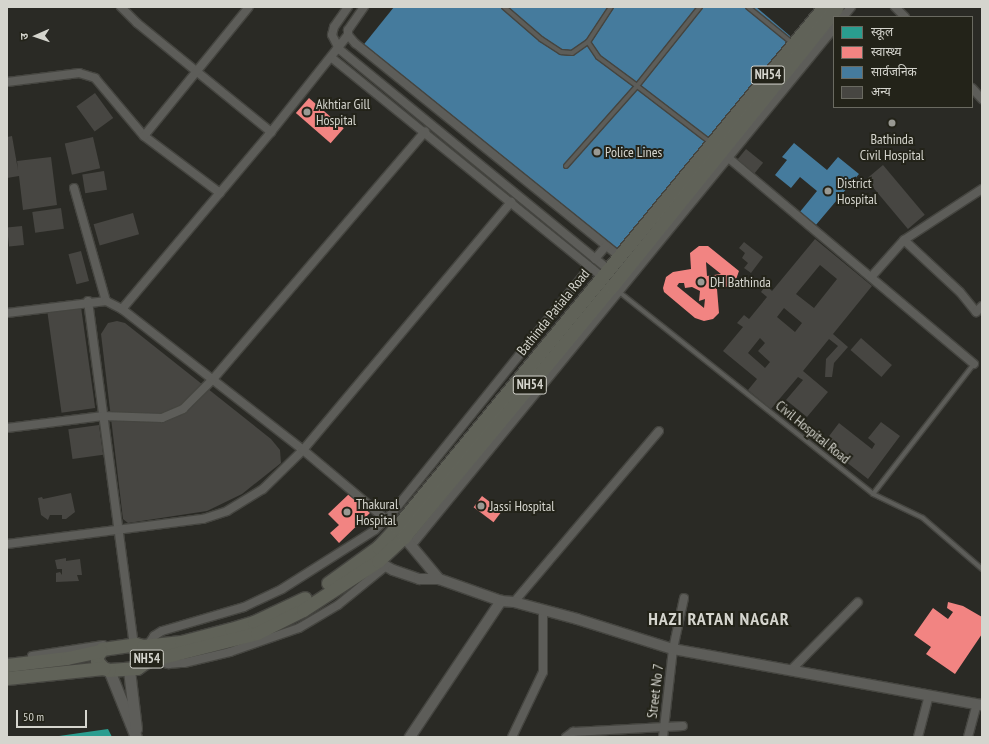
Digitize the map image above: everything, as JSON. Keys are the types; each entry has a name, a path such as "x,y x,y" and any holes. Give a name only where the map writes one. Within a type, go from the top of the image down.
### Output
{"highway":[{"name":"Bathinda Patiala Road","path":"610,281 619,256 720,150 793,44 824,7"},
{"name":"NH54","path":"7,678 106,669 129,670 150,660 257,633 303,610 377,561 399,532 720,150 837,7"},
{"name":"NH54","path":"7,665 67,658 100,651 116,645 181,642 254,622 298,603 377,561"},
{"name":"NH54","path":"142,645 150,660"},
{"path":"100,651 97,661 106,669"}],"main road":[{"path":"106,669 137,737"},
{"path":"129,670 137,737"}],"street":[{"path":"144,136 249,7"},
{"path":"348,7 334,27 332,34 339,49 595,259 610,281"},
{"path":"122,309 332,58 348,35 351,24 364,7"},
{"path":"844,16 851,7"},
{"path":"895,7 904,16"},
{"path":"126,9 197,72 271,132"},
{"path":"833,29 720,150 771,196 872,276 974,364"},
{"path":"348,35 420,98 619,256"},
{"path":"332,58 590,267 610,281"},
{"path":"7,82 80,73 95,78 144,136 220,193"},
{"path":"973,89 982,99"},
{"path":"7,428 103,416 162,418 183,409 213,379 425,132"},
{"path":"74,188 106,301"},
{"path":"872,276 904,240 982,189"},
{"path":"7,544 118,528 203,519 227,511 263,489 303,450 511,202"},
{"path":"904,240 960,292 976,312 982,306"},
{"path":"595,259 606,246"},
{"path":"88,301 118,528 142,645 162,631 244,607 282,589 357,543 399,532 590,267"},
{"path":"7,313 88,301 106,301 122,309 303,450 399,532 439,579"},
{"path":"514,602 659,431"},
{"path":"377,561 419,579 439,579 501,601 514,602 543,610 673,649 979,704 968,737"},
{"name":"Street No 7","path":"663,737 673,649 684,598"},
{"path":"410,737 501,601"},
{"path":"791,670 858,602"},
{"path":"512,737 543,672 543,610"},
{"path":"7,659 93,646 116,645"},
{"path":"918,737 929,695"},
{"path":"566,737 573,732 683,726"}],"lane":[{"path":"504,7 541,39 561,52 572,52 588,42 611,7"},
{"path":"566,166 636,86 700,7"},
{"path":"748,7 793,44"},
{"path":"588,42 598,57 720,150"},
{"name":"Civil Hospital Road","path":"610,281 873,494 923,518 982,569"},
{"path":"873,494 974,364"}],"building: स्कूल":[{"path":"108,729 112,737 59,737 59,736"}],"building: स्वास्थ्य":[{"path":"309,98 344,128 331,143 296,113"},
{"path":"699,246 708,246 739,271 734,285 717,289 719,313 713,319 704,321 695,318 664,292 663,288 666,277 673,272 691,269 690,253","holes":["706,262 721,274 707,276","679,283 684,283 685,288 692,287 700,291 699,301 705,299 704,308 677,286"]},
{"path":"349,494 371,512 339,543 330,533 339,525 328,514"},
{"path":"482,496 502,511 494,522 474,507"},
{"path":"948,602 963,606 982,617 982,634 955,674 926,654 931,647 914,635 933,608 948,619 953,612 947,608"}],"building: सार्वजनिक":[{"name":"Police Lines","path":"394,7 756,7 796,41 619,256 361,48"},
{"path":"794,143 827,170 838,157 859,174 815,226 799,213 817,191 800,177 791,188 775,175 787,160 782,157"}],"building: अन्य":[{"path":"95,93 113,118 95,132 76,107"},
{"path":"12,136 18,170 17,161 51,157 57,205 23,210 19,176 7,178 7,137"},
{"path":"93,137 100,168 72,175 65,144"},
{"path":"746,149 763,163 752,177 735,163"},
{"path":"883,165 925,215 908,229 866,179"},
{"path":"104,171 107,190 85,193 82,174"},
{"path":"61,208 64,229 35,233 32,212"},
{"path":"133,213 139,234 100,245 94,224"},
{"path":"22,226 24,245 9,246 7,228"},
{"path":"815,239 872,286 833,334 848,347 834,363 832,377 825,377 826,359 838,346 829,339 803,371 828,392 807,417 786,400 803,380 798,377 771,409 748,390 757,379 723,351 743,327 737,323 744,315 749,319 767,297 761,292 766,285 772,291","holes":["820,265 837,279 814,308 796,294","784,308 802,323 795,332 777,317","760,338 765,343 758,351 770,362 765,368 748,353"]},
{"path":"744,242 763,257 751,273 744,268 748,263 742,258 745,253 739,248"},
{"path":"81,251 89,281 76,284 68,254"},
{"path":"81,307 95,408 62,413 47,312"},
{"path":"117,321 125,323 271,439 280,450 281,463 242,494 207,511 128,523 123,519 101,334 108,323"},
{"path":"861,338 892,365 881,377 851,350"},
{"path":"881,422 900,436 868,479 823,444 839,423 872,449 875,444 868,438"},
{"path":"99,425 103,455 72,459 68,429"},
{"path":"71,493 75,512 66,519 62,519 62,515 50,515 48,520 41,515 38,498 42,497 43,499"},
{"path":"66,558 66,561 80,559 82,575 77,575 79,581 56,582 56,573 60,572 62,575 62,569 57,569 55,560"}],"place":[{"name":"Akhtiar Gill Hospital","path":"307,112"},
{"name":"Bathinda Civil Hospital","path":"892,123"},
{"name":"Police Lines","path":"597,152"},
{"name":"District Hospital","path":"828,191"},
{"name":"DH Bathinda","path":"701,282"},
{"name":"Jassi Hospital","path":"481,506"},
{"name":"Thakural Hospital","path":"347,512"}],"district":[{"name":"HAZI RATAN NAGAR","path":"719,619"}]}
